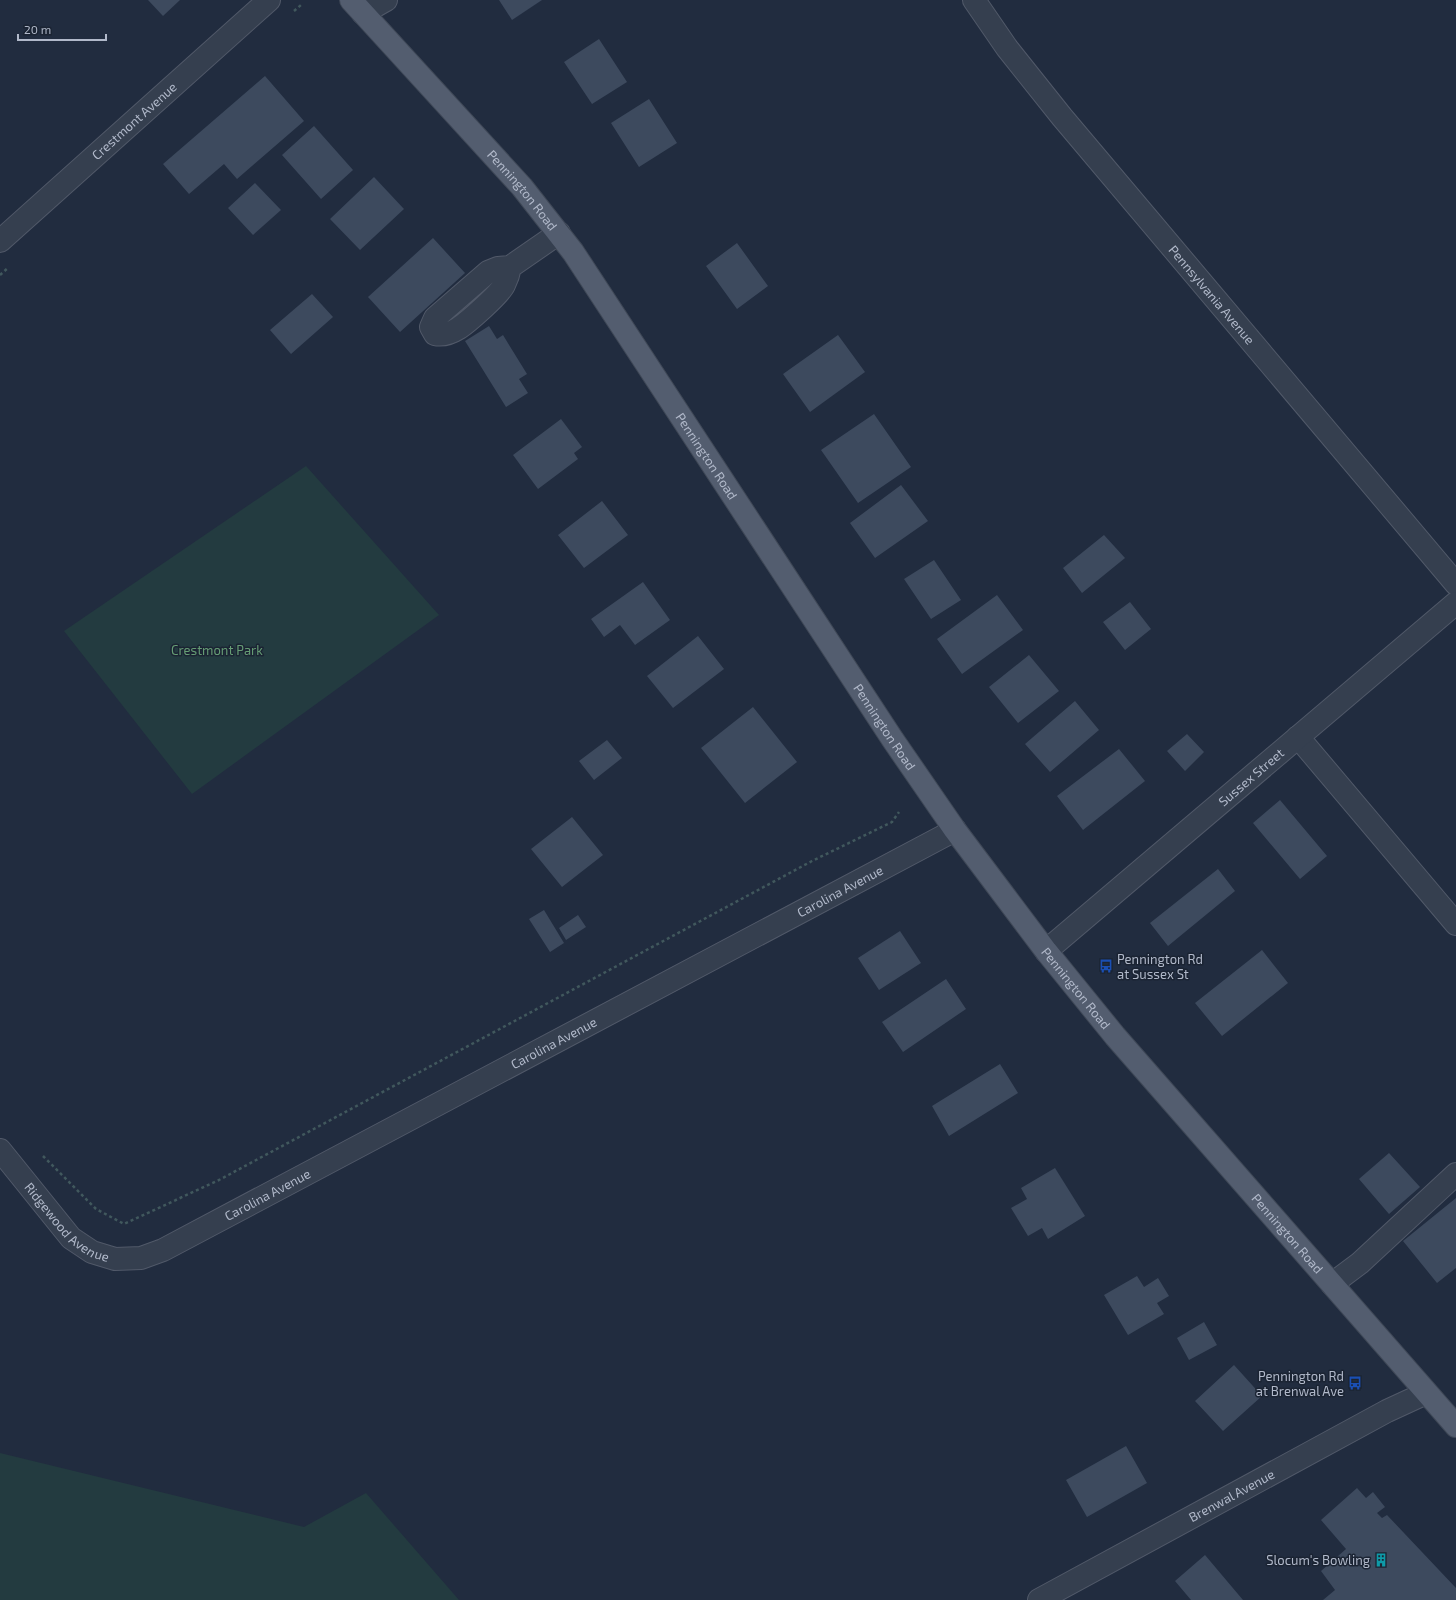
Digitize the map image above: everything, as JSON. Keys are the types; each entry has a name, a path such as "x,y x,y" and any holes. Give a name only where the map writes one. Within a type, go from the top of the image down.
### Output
{"main road":[{"name":"Pennington Road","path":"357,7 522,186 573,252 888,733 956,830 1046,951 1115,1036 1456,1426"}],"street":[{"name":"Crestmont Avenue","path":"0,241 268,0"},
{"path":"357,7 386,0"},
{"name":"Pennsylvania Avenue","path":"974,0 1007,48 1062,117 1456,584"},
{"path":"510,267 559,233"},
{"name":"Sussex Street","path":"1046,951 1456,603"},
{"path":"1298,737 1456,924"},
{"name":"Carolina Avenue","path":"152,1254 163,1250 956,830"},
{"name":"Ridgewood Avenue","path":"0,1150 71,1238 92,1252 115,1259 141,1258 152,1254"},
{"path":"1332,1284 1360,1263 1456,1174"},
{"name":"Brenwal Avenue","path":"1039,1600 1387,1411 1426,1393"}],"path":[{"path":"44,1156 96,1209 124,1224 226,1176 812,861 892,822 899,812"}],"green space":[{"name":"Crestmont Park","path":"306,466 439,615 192,794 64,631"},
{"path":"0,1453 304,1527 366,1493 459,1600 0,1600"}],"building":[{"path":"148,0 180,0 163,16"},
{"path":"499,0 542,0 512,20"},
{"path":"599,39 627,82 592,104 564,62"},
{"path":"265,76 304,121 237,179 224,164 189,194 163,164"},
{"path":"649,99 677,143 639,167 611,123"},
{"path":"314,126 353,170 321,199 282,155"},
{"path":"374,177 404,209 360,250 330,219"},
{"path":"255,183 281,210 253,235 228,208"},
{"path":"433,238 465,273 400,332 368,297"},
{"path":"737,243 768,286 737,309 706,266"},
{"path":"312,294 333,317 291,354 270,330"},
{"path":"489,326 497,339 503,335 527,374 519,379 528,393 506,407 465,341"},
{"path":"838,335 865,372 810,412 783,374"},
{"path":"874,414 911,467 858,503 821,450"},
{"path":"561,419 582,447 574,453 578,459 538,489 513,455"},
{"path":"901,485 928,521 875,558 850,523"},
{"path":"602,501 628,535 584,568 558,535"},
{"path":"1104,535 1125,558 1082,593 1063,568"},
{"path":"934,560 961,600 931,619 904,579"},
{"path":"643,582 670,620 635,645 620,625 604,637 591,619"},
{"path":"997,595 1023,630 962,674 937,639"},
{"path":"1130,602 1151,629 1125,650 1103,622"},
{"path":"698,636 724,669 673,708 647,676"},
{"path":"1029,655 1059,691 1018,723 989,687"},
{"path":"1075,701 1099,730 1050,772 1025,744"},
{"path":"753,707 797,762 745,803 701,748"},
{"path":"1187,734 1204,752 1185,771 1167,751"},
{"path":"607,740 622,758 594,780 579,761"},
{"path":"1119,749 1145,781 1083,830 1057,796"},
{"path":"1280,800 1327,856 1300,879 1253,823"},
{"path":"572,817 603,855 562,887 531,849"},
{"path":"1218,869 1235,891 1168,946 1150,923"},
{"path":"544,910 564,943 550,952 529,919"},
{"path":"578,915 586,927 566,940 559,928"},
{"path":"900,931 921,963 879,990 858,958"},
{"path":"1262,950 1288,983 1222,1036 1195,1003"},
{"path":"946,979 966,1009 903,1052 882,1022"},
{"path":"1000,1064 1018,1093 949,1136 932,1106"},
{"path":"1389,1153 1420,1187 1389,1214 1359,1179"},
{"path":"1055,1168 1085,1216 1048,1239 1042,1228 1028,1236 1011,1208 1027,1199 1021,1188"},
{"path":"1456,1198 1456,1268 1437,1283 1403,1241"},
{"path":"1137,1276 1144,1287 1158,1278 1169,1296 1157,1303 1164,1314 1128,1335 1104,1295"},
{"path":"1204,1322 1217,1345 1189,1360 1177,1338"},
{"path":"1234,1365 1262,1396 1223,1431 1195,1401"},
{"path":"1126,1446 1147,1483 1087,1517 1066,1480"},
{"name":"Slocum's Bowling","path":"1357,1488 1366,1498 1373,1492 1385,1507 1377,1513 1382,1518 1387,1515 1456,1588 1456,1600 1323,1600 1335,1590 1321,1571 1346,1549 1321,1520"},
{"path":"1205,1555 1243,1600 1191,1600 1175,1581"}],"place":[{"name":"Pennington Rd at Sussex St","path":"1106,966"},
{"name":"Pennington Rd at Brenwal Ave","path":"1355,1383"},
{"name":"Slocum's Bowling","path":"1381,1560"}]}
